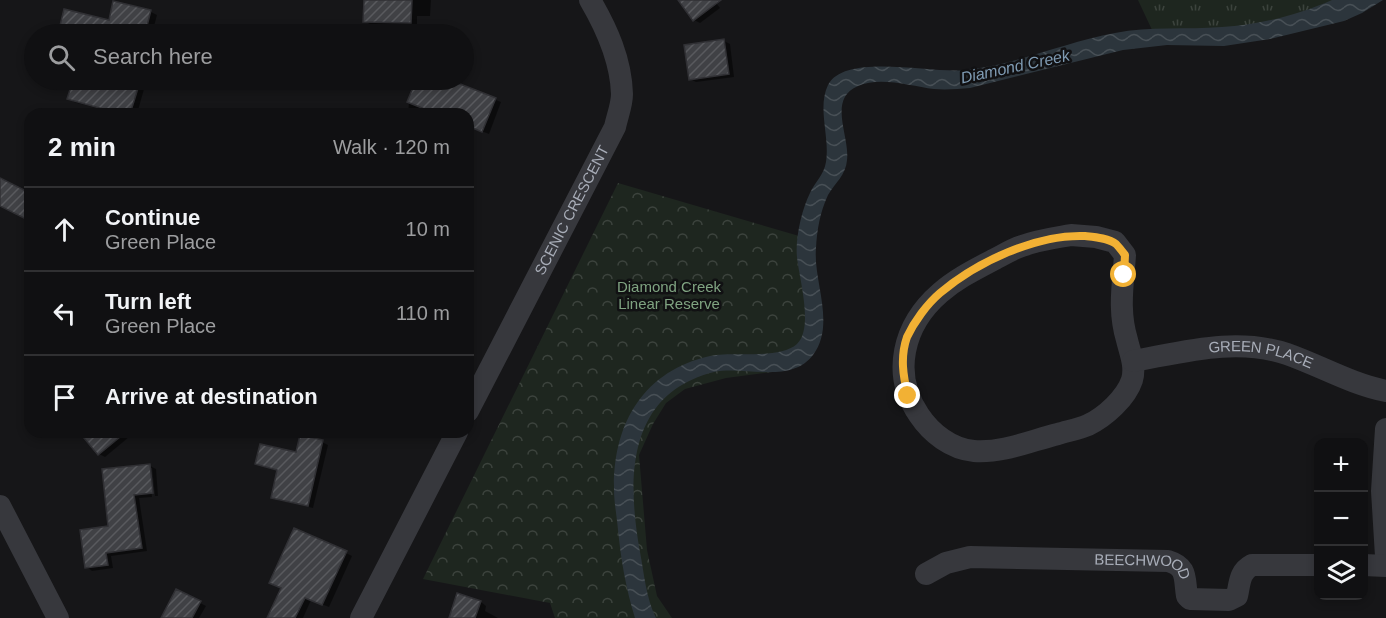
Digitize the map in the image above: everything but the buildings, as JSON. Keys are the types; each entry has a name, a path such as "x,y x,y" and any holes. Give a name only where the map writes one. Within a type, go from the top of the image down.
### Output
{"street":[{"name":"SCENIC CRESCENT","path":"474,399 615,127 622,96 618,60 603,22 590,0"},
{"path":"1071,236 1095,237 1115,242 1125,255 1120,298 1121,316 1133,361 1132,380 1122,396 1103,416 1087,425 1011,448 973,451 955,447 928,427 908,396 903,374 903,355 908,337 920,316 938,294 966,274 1021,246 1071,236"},
{"name":"GREEN PLACE","path":"1133,361 1178,351 1254,346 1286,354 1364,387 1386,392"},
{"path":"1386,429 1382,491 1386,556"},
{"path":"361,618 454,438"},
{"path":"0,506 58,618"},
{"name":"BEECHWOOD","path":"926,574 946,563 970,557 1168,561 1176,563 1182,569 1187,596 1190,599 1229,600 1237,596 1241,575 1246,568 1314,565"},
{"path":"1368,565 1386,566"}],"green space":[{"path":"1138,0 1359,0 1298,25 1153,32"},
{"name":"Diamond Creek Linear Reserve","path":"618,183 806,238 818,308 794,366 772,372 726,378 685,389 666,403 653,424 639,455 647,550 657,596 672,618 555,618 550,603 423,579"}],"water":[{"name":"Diamond Creek","path":"1332,0 1383,0 1344,21 1270,39 1224,46 1167,45 1123,50 970,88 934,89 876,82 858,86 849,92 842,109 847,150 846,165 825,201 817,235 816,261 823,316 820,343 813,355 803,364 792,369 779,372 726,370 685,383 663,399 648,420 639,443 634,469 634,497 646,585 656,618 635,618 622,563 614,494 615,465 626,422 636,404 650,388 667,374 687,363 710,356 779,352 797,344 802,337 805,315 797,257 798,233 807,200 825,167 827,152 825,94 828,85 837,75 852,69 870,67 965,70 1003,63 1115,33 1209,28 1264,22 1292,15"}],"route":[{"path":"908,396 903,374 903,355 908,337 920,316 938,294 966,274 1021,246 1071,236 1095,237 1115,242 1125,255 1124,275"}]}
